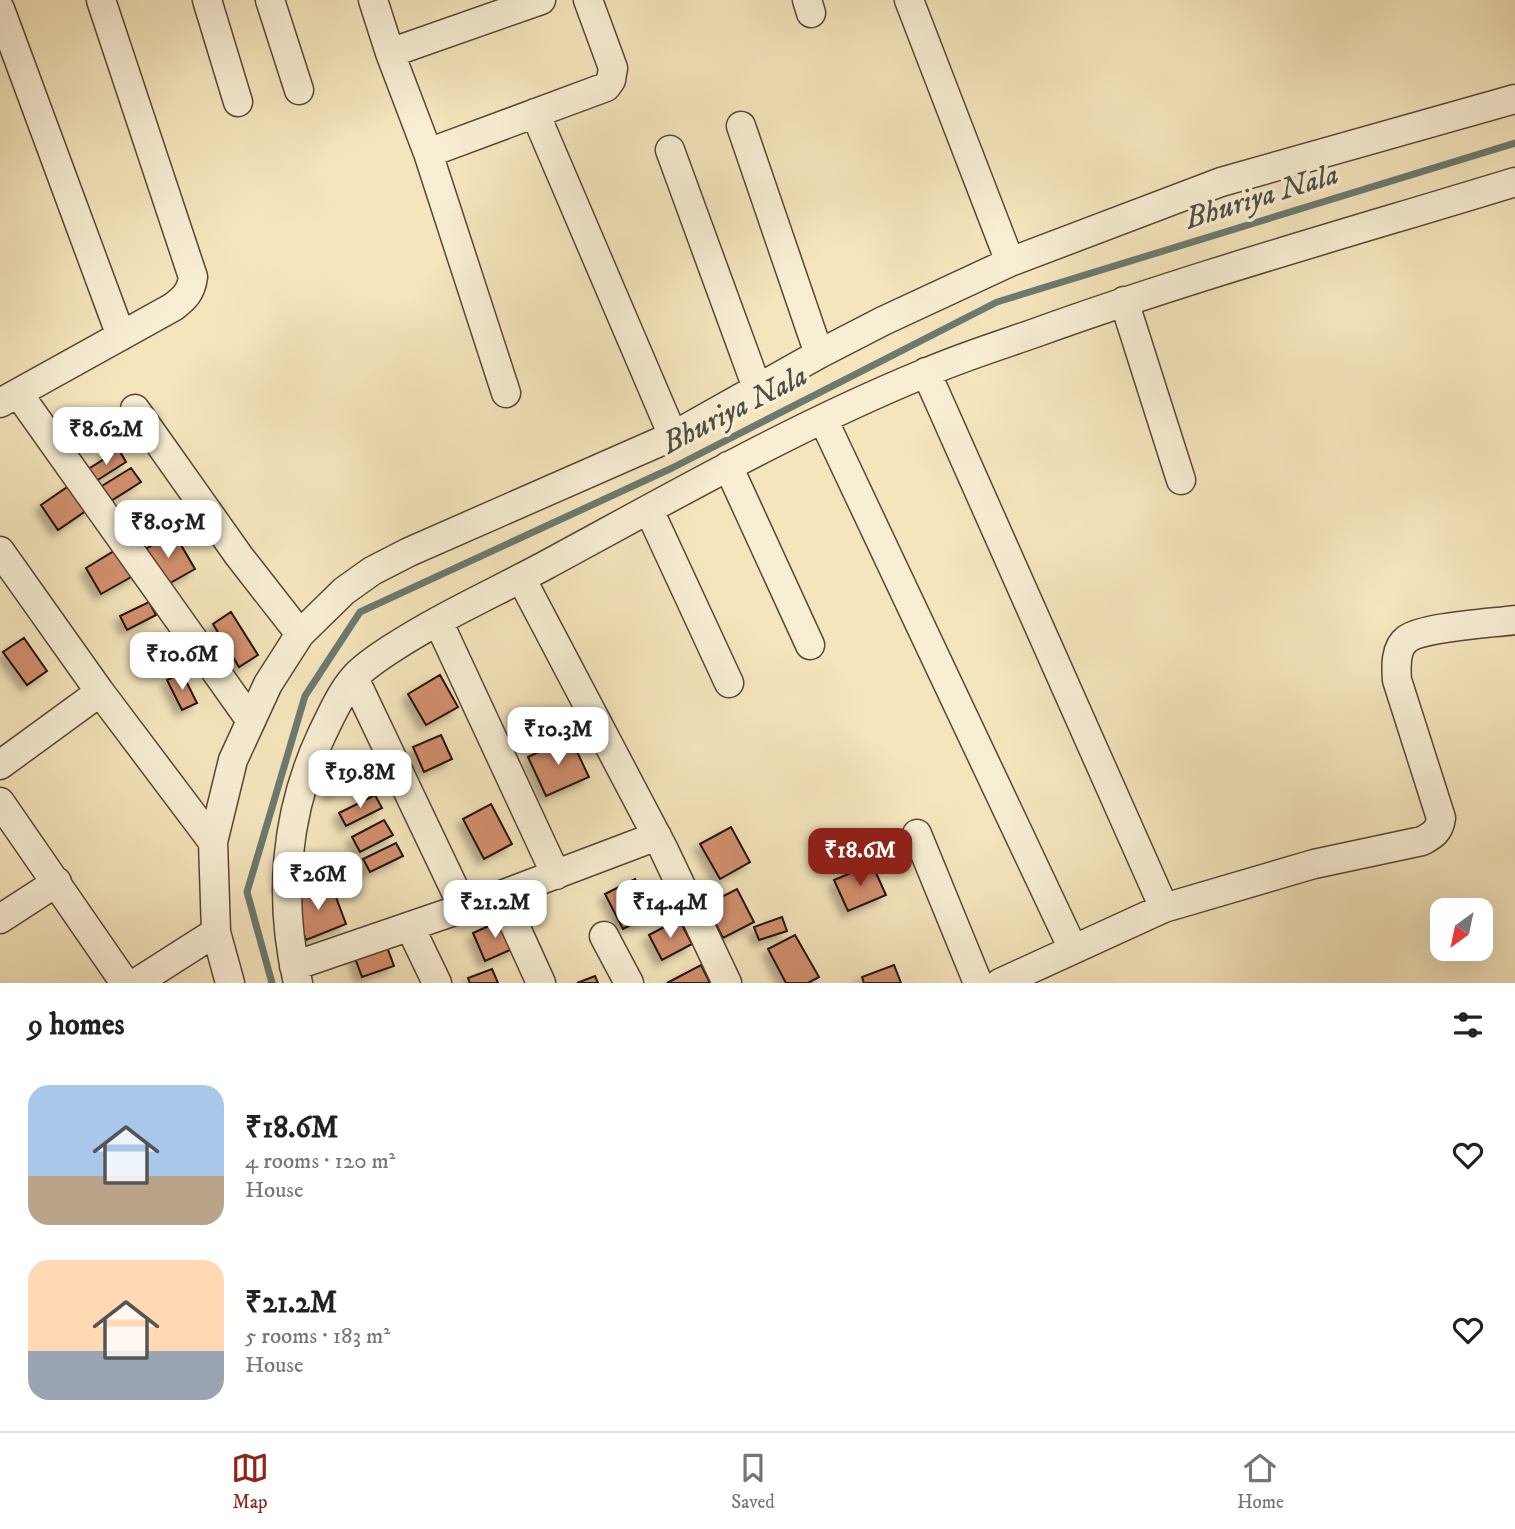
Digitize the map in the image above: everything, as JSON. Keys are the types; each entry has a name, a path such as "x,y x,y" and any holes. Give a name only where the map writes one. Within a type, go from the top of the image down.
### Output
{"street":[{"path":"101,0 193,277 187,296 180,302 9,398 251,721"},
{"path":"207,0 238,102"},
{"path":"270,0 299,90"},
{"path":"373,0 428,153 506,393"},
{"path":"390,53 541,0"},
{"path":"428,153 606,88 613,68 588,0"},
{"path":"909,0 1010,262"},
{"path":"0,9 121,336"},
{"path":"230,983 216,932 213,842 233,760 268,684 300,634 344,591 372,571 409,552 673,436 883,321 1010,262 1221,182 1515,99"},
{"path":"535,113 673,436"},
{"path":"741,125 820,354"},
{"path":"670,150 757,388"},
{"path":"657,836 410,927 296,974 286,910 285,885 290,836 311,758 331,715 354,678 379,657 438,621 728,466 926,372 1124,301 1515,182"},
{"path":"1124,301 1181,481"},
{"path":"926,372 1164,908"},
{"path":"135,409 239,556 300,634"},
{"path":"823,419 1073,949"},
{"path":"728,466 810,645"},
{"path":"649,510 729,682"},
{"path":"0,551 100,692 213,842"},
{"path":"521,578 657,836 727,983"},
{"path":"1000,983 1164,908 1314,864 1422,841 1435,835 1441,818 1397,680 1395,664 1407,639 1427,632 1515,620"},
{"path":"438,621 556,875"},
{"path":"354,678 464,908"},
{"path":"0,765 100,692"},
{"path":"0,802 125,983"},
{"path":"917,834 978,983"},
{"path":"0,919 57,882"},
{"path":"501,895 541,983"},
{"path":"410,927 437,983"},
{"path":"136,983 216,932"},
{"path":"604,936 629,983"}],"building":[{"path":"119,450 126,462 93,483 85,471"},
{"path":"131,468 141,482 106,504 97,489"},
{"path":"79,479 96,504 58,530 41,505"},
{"path":"195,495 205,510 175,530 165,515"},
{"path":"174,533 195,569 163,587 142,551"},
{"path":"124,545 140,572 101,594 86,568"},
{"path":"149,602 156,615 127,630 120,616"},
{"path":"231,612 258,655 239,667 213,624"},
{"path":"24,638 47,671 27,685 3,652"},
{"path":"182,673 197,703 182,710 167,680"},
{"path":"440,675 458,707 426,725 408,694"},
{"path":"441,735 452,759 424,772 413,747"},
{"path":"570,737 589,777 546,796 528,757"},
{"path":"360,763 367,776 332,793 326,780"},
{"path":"375,795 382,808 346,826 339,813"},
{"path":"491,804 512,844 484,859 463,819"},
{"path":"384,820 393,835 360,852 352,837"},
{"path":"731,827 750,862 720,879 700,844"},
{"path":"396,843 403,856 370,872 363,859"},
{"path":"872,864 886,895 848,911 834,880"},
{"path":"635,879 653,914 623,929 605,894"},
{"path":"331,884 346,924 306,940 291,899"},
{"path":"737,889 754,922 723,938 706,905"},
{"path":"782,917 787,931 759,940 754,927"},
{"path":"504,919 517,947 485,961 473,933"},
{"path":"679,919 692,944 662,960 649,935"},
{"path":"795,935 819,977 808,983 786,983 768,949"},
{"path":"383,936 394,966 362,977 351,947"},
{"path":"701,965 710,983 667,983"},
{"path":"894,965 901,983 864,983 862,977"},
{"path":"492,969 498,983 470,983 468,978"},
{"path":"595,976 598,983 577,983"}],"waterway":[{"name":"Bhuriya Nala","path":"272,983 247,892 305,696 360,612 672,468 997,302 1515,143"}]}
